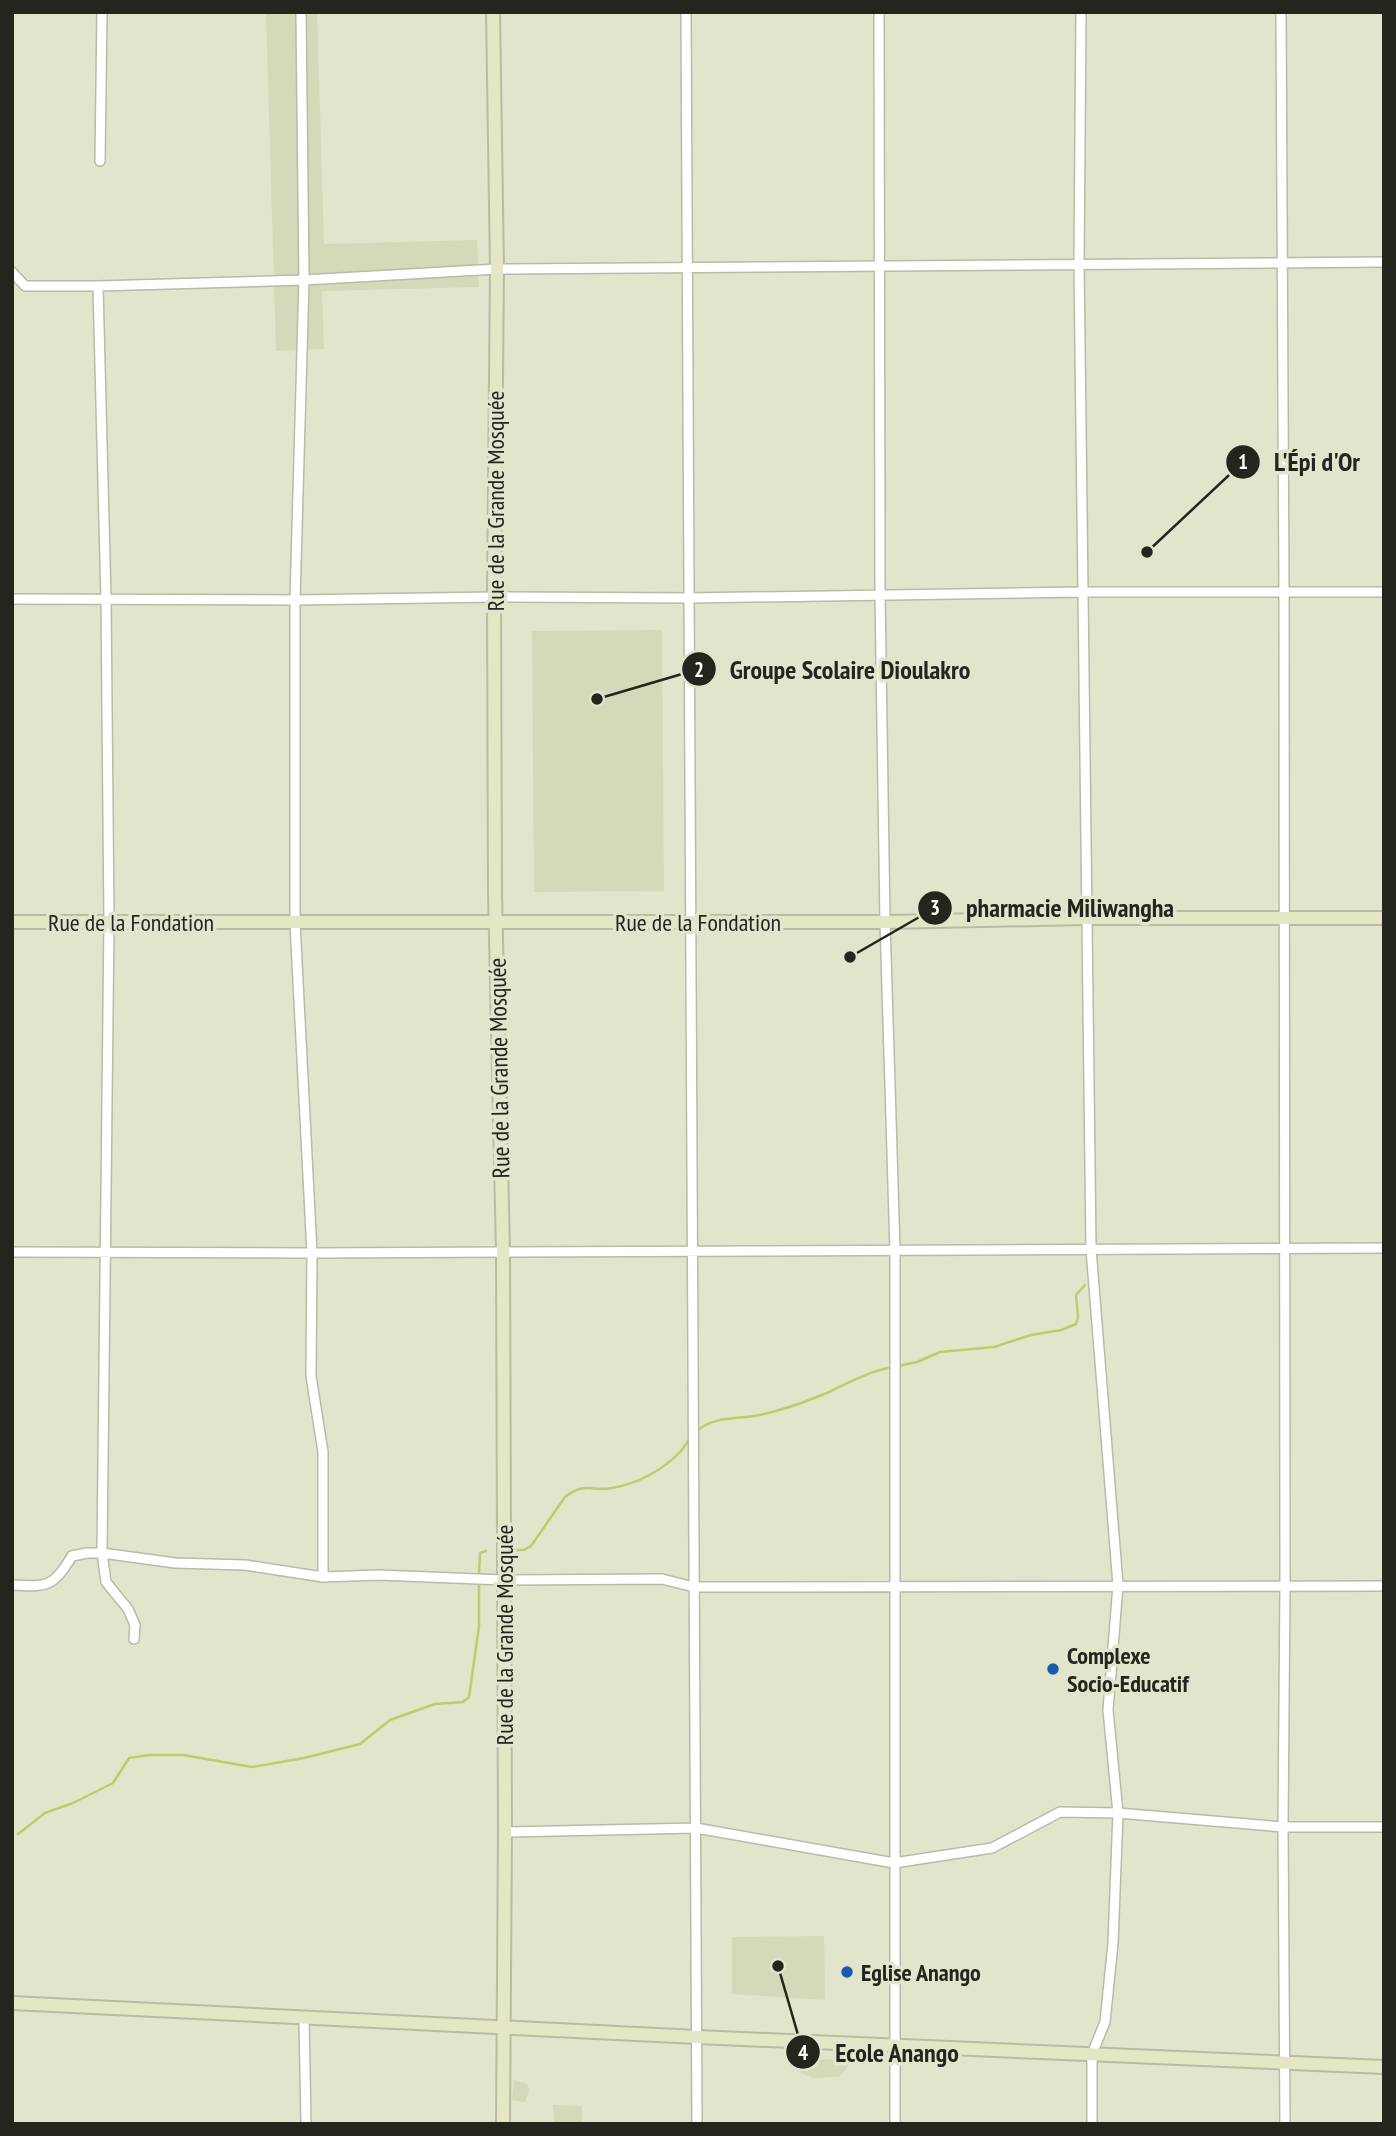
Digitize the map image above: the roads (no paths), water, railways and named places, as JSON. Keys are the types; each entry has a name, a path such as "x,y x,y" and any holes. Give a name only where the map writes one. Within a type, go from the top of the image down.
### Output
{"street":[{"path":"100,161 102,12"},
{"path":"302,12 304,280 295,600 295,923 312,1253 312,1376 323,1452 323,1577"},
{"name":"Rue de la Grande Mosquée","path":"493,12 496,269 495,923 503,1252 503,2124"},
{"path":"686,12 697,2124"},
{"path":"879,12 880,594 885,922 895,1250 895,2124"},
{"path":"1082,12 1079,264 1081,592 1091,1249 1118,1585 1108,1710 1118,1813 1112,1956 1105,2022 1092,2054 1092,2124"},
{"path":"1281,12 1285,2124"},
{"path":"12,272 25,286 98,286 304,280 496,269 1384,262"},
{"path":"98,286 106,600 109,921 102,1553 106,1582 128,1609 135,1625 134,1639"},
{"path":"12,599 295,600 1081,592 1384,592"},
{"name":"Rue de la Fondation","path":"12,922 885,922 1384,918"},
{"path":"12,1252 1384,1248"},
{"path":"12,1585 41,1587 59,1577 72,1556 102,1553 176,1563 245,1565 323,1577 662,1579 694,1587 1384,1586"},
{"path":"505,1832 696,1828 894,1863 992,1848 1060,1812 1118,1813 1283,1827 1384,1827"},
{"path":"12,2003 304,2019 1384,2067"},
{"path":"304,2019 306,2124"}],"waterway":[{"path":"898,1366 917,1362 940,1352 994,1347 1076,1324 1076,1295 1085,1285"},
{"path":"697,1431 717,1421 754,1416 788,1407 822,1395 864,1375 892,1367"},
{"path":"515,1550 524,1550 531,1546 565,1497 572,1492 584,1488 612,1488 640,1480 666,1465 690,1439"},
{"path":"479,1575 480,1553 486,1551"},
{"path":"18,1834 45,1813 73,1803 113,1783 129,1758 183,1755 252,1767 360,1744 390,1720 435,1704 463,1702 469,1697 479,1626 479,1582"}],"place":[{"name":"L'Épi d'Or","path":"1147,552"},
{"name":"Groupe Scolaire Dioulakro","path":"597,699"},
{"name":"pharmacie Miliwangha","path":"850,957"},
{"name":"Complexe Socio-Educatif","path":"1053,1669"},
{"name":"Ecole Anango","path":"778,1966"},
{"name":"Eglise Anango","path":"847,1972"}]}
